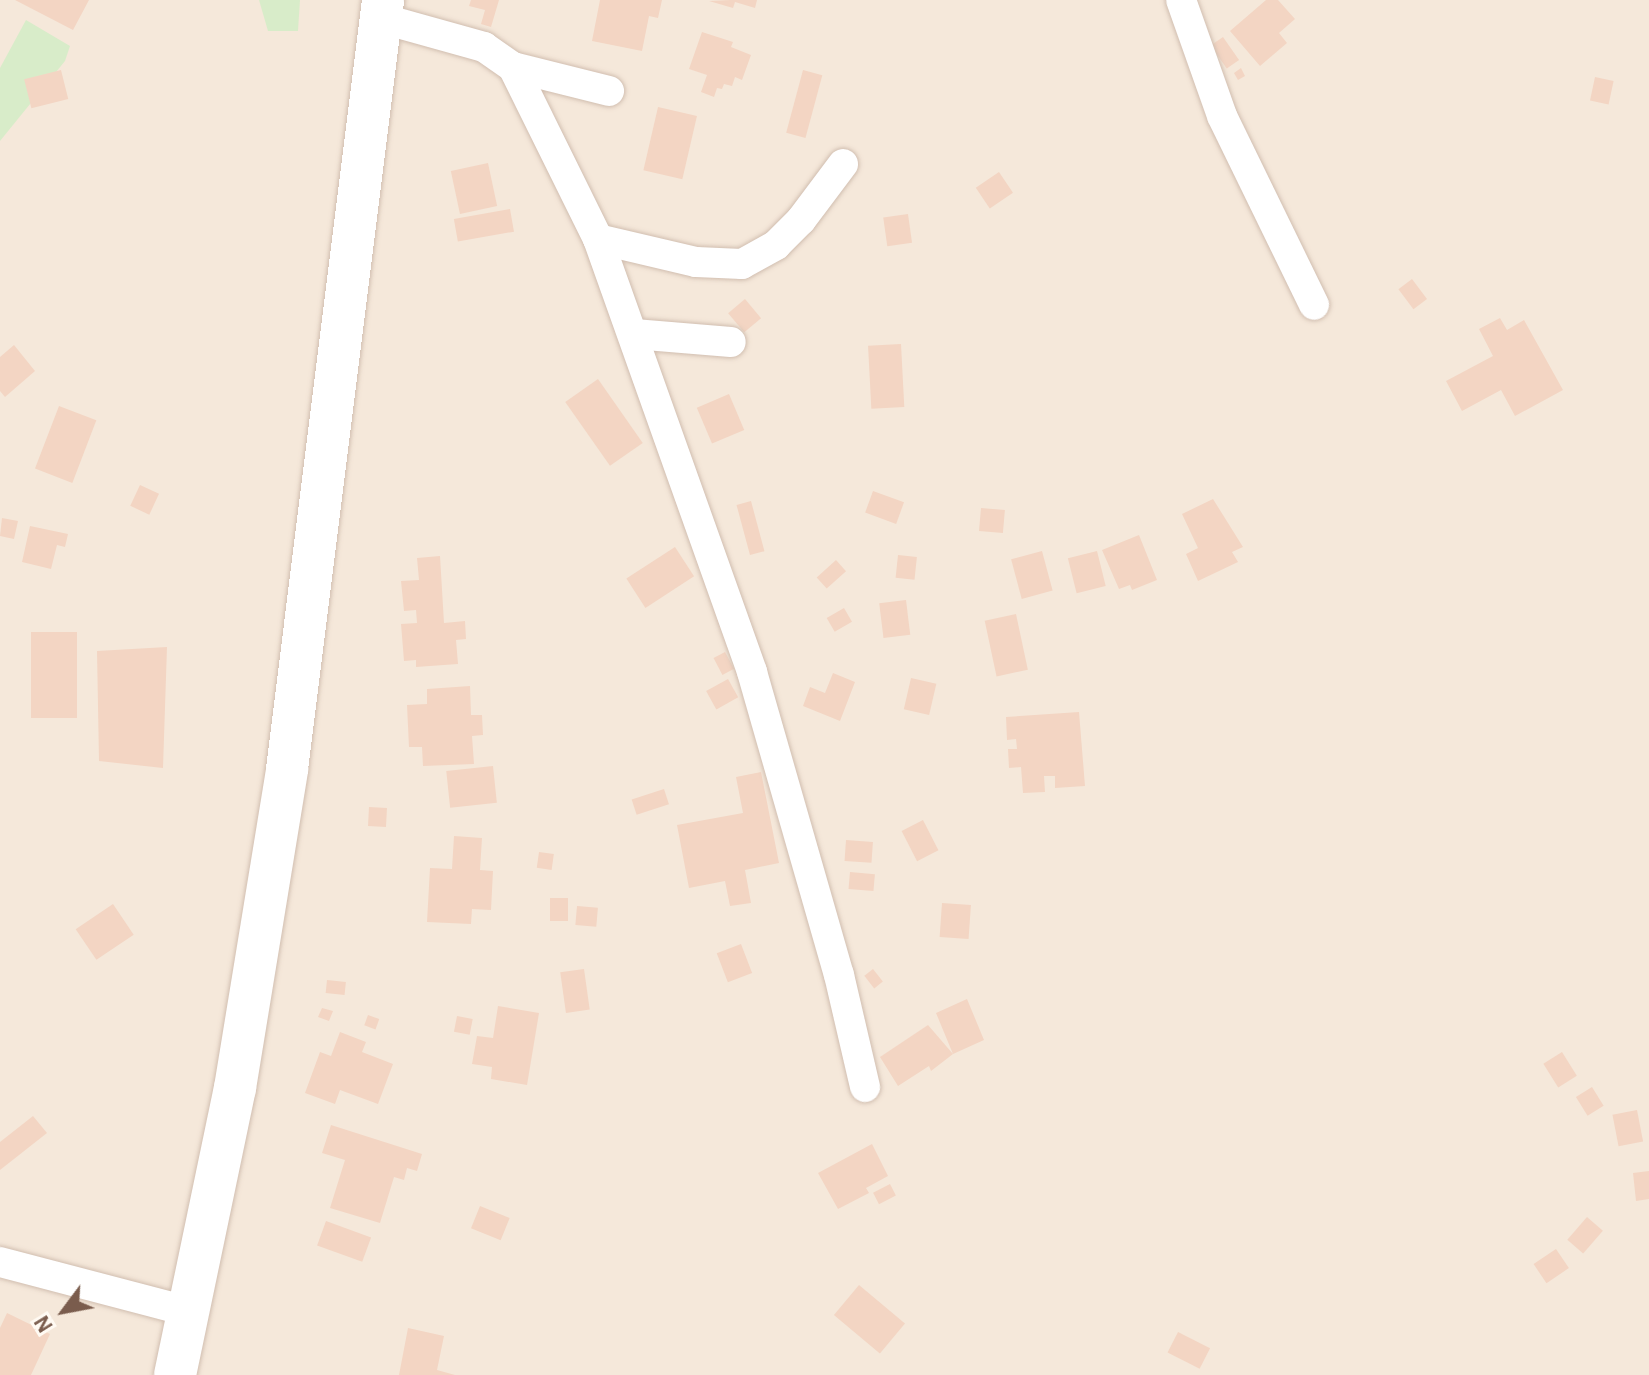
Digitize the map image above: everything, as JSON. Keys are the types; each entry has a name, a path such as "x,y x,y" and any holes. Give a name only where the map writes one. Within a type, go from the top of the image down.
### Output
{"main road":[{"path":"175,1375 235,1088 287,769 382,9"}],"street":[{"path":"1181,0 1222,116 1314,305"},
{"path":"382,9 484,47 513,67 609,91"},
{"path":"513,67 598,239 752,672 839,975 865,1087"},
{"path":"598,239 696,262 742,264 776,245 801,220 843,164"},
{"path":"634,334 731,342"},
{"path":"0,1262 190,1312"}],"shaded area":[{"path":"0,0 1649,0 1649,1375 0,1375"}],"green space":[{"path":"259,0 300,0 298,31 268,31"},
{"path":"26,20 70,46 65,61 0,141 0,68"}],"building":[{"path":"15,0 89,0 73,30"},
{"path":"471,0 499,0 491,27 481,24 485,10 469,6"},
{"path":"600,0 662,0 658,18 649,16 642,51 592,41"},
{"path":"757,0 755,8 735,2 733,8 709,1"},
{"path":"1266,0 1278,0 1295,19 1279,33 1287,43 1260,66 1230,31"},
{"path":"702,32 733,42 731,47 751,55 742,80 735,77 732,86 724,84 722,89 717,88 714,97 701,92 707,75 689,69"},
{"path":"1223,37 1239,60 1227,69 1211,46"},
{"path":"1241,68 1245,76 1238,80 1234,73"},
{"path":"61,70 68,99 31,108 24,79"},
{"path":"803,70 822,75 805,138 786,133"},
{"path":"1595,77 1614,81 1609,104 1590,100"},
{"path":"658,107 697,116 682,179 643,170"},
{"path":"488,163 497,206 460,214 451,171"},
{"path":"999,172 1013,193 990,208 976,188"},
{"path":"510,209 514,232 458,242 454,219"},
{"path":"908,214 912,243 887,246 883,217"},
{"path":"1412,279 1427,299 1413,309 1398,289"},
{"path":"745,299 761,318 744,332 728,313"},
{"path":"1500,318 1507,330 1524,320 1563,390 1515,416 1501,390 1462,411 1446,381 1493,356 1479,329"},
{"path":"901,344 904,407 871,409 868,346"},
{"path":"14,345 35,371 5,397 0,391 0,357"},
{"path":"598,379 643,443 610,466 565,402"},
{"path":"729,394 744,430 712,444 697,408"},
{"path":"59,406 96,420 72,483 35,469"},
{"path":"140,485 159,494 149,515 130,506"},
{"path":"873,491 904,502 896,524 865,513"},
{"path":"1213,499 1243,547 1232,552 1238,562 1198,581 1186,554 1198,548 1182,514"},
{"path":"751,501 764,551 750,555 737,505"},
{"path":"981,508 1005,510 1003,533 979,531"},
{"path":"2,518 18,521 14,539 0,536"},
{"path":"30,526 68,534 65,547 57,545 51,569 22,562"},
{"path":"1139,535 1157,580 1132,590 1130,585 1119,589 1102,550"},
{"path":"675,547 694,576 645,608 626,579"},
{"path":"1042,551 1053,591 1022,599 1011,559"},
{"path":"1097,551 1106,586 1077,593 1068,558"},
{"path":"898,555 917,557 914,580 896,578"},
{"path":"440,556 444,623 465,621 466,639 456,640 458,664 416,667 416,660 404,661 401,624 417,623 416,610 404,611 401,581 419,580 417,558"},
{"path":"836,560 846,571 827,589 817,577"},
{"path":"906,600 910,635 883,638 879,603"},
{"path":"844,608 852,622 835,632 827,618"},
{"path":"1016,614 1028,670 997,676 985,621"},
{"path":"31,632 77,632 77,718 31,718"},
{"path":"167,647 163,768 99,761 97,651"},
{"path":"725,652 734,669 722,675 714,658"},
{"path":"833,673 855,682 840,721 803,706 810,687 825,693"},
{"path":"911,678 936,684 929,715 904,709"},
{"path":"728,679 738,697 716,709 706,691"},
{"path":"470,686 471,715 482,715 483,735 472,736 474,764 423,766 422,747 409,747 407,705 427,704 427,689"},
{"path":"1079,712 1085,786 1055,788 1055,776 1044,776 1045,792 1023,793 1021,767 1009,768 1008,749 1017,749 1016,739 1007,740 1006,717"},
{"path":"493,766 497,803 450,808 446,771"},
{"path":"761,772 779,863 745,870 751,903 730,906 725,881 689,888 677,825 743,813 736,777"},
{"path":"664,789 669,804 637,815 632,800"},
{"path":"369,807 387,808 386,827 368,826"},
{"path":"923,820 938,850 917,861 902,831"},
{"path":"454,836 482,838 480,870 493,871 491,910 472,909 471,924 427,922 430,868 452,869"},
{"path":"846,840 873,842 871,863 845,861"},
{"path":"539,852 554,854 552,870 537,868"},
{"path":"850,872 875,874 873,891 849,889"},
{"path":"550,898 568,898 568,921 550,921"},
{"path":"942,903 971,905 969,939 940,937"},
{"path":"113,904 134,935 96,960 76,929"},
{"path":"577,906 598,908 596,927 575,925"},
{"path":"741,944 752,973 728,982 717,953"},
{"path":"584,969 590,1010 566,1013 560,972"},
{"path":"873,969 883,982 874,988 864,976"},
{"path":"327,980 346,982 345,995 326,993"},
{"path":"967,999 984,1040 953,1054 936,1013"},
{"path":"498,1006 539,1013 527,1085 491,1079 492,1067 472,1064 477,1036 493,1038"},
{"path":"322,1008 333,1011 329,1021 318,1017"},
{"path":"368,1015 379,1019 376,1029 364,1025"},
{"path":"457,1016 473,1019 470,1035 454,1032"},
{"path":"928,1025 953,1054 931,1071 929,1066 898,1086 880,1057"},
{"path":"340,1032 366,1042 362,1052 393,1064 378,1104 340,1090 335,1104 305,1093 320,1052 331,1056"},
{"path":"1562,1052 1577,1076 1558,1087 1543,1064"},
{"path":"1592,1087 1604,1106 1588,1116 1576,1097"},
{"path":"1637,1110 1643,1141 1619,1146 1612,1115"},
{"path":"33,1116 47,1133 0,1170 0,1142"},
{"path":"331,1125 422,1154 417,1171 407,1168 404,1180 394,1177 380,1223 330,1208 345,1160 322,1153"},
{"path":"872,1144 888,1176 866,1188 869,1193 838,1209 818,1173"},
{"path":"1649,1171 1649,1199 1636,1201 1633,1173"},
{"path":"890,1184 896,1196 879,1204 873,1193"},
{"path":"480,1206 510,1218 501,1240 471,1228"},
{"path":"1587,1217 1603,1231 1583,1253 1567,1240"},
{"path":"326,1221 371,1237 362,1262 317,1245"},
{"path":"1556,1249 1569,1268 1546,1283 1534,1264"},
{"path":"859,1285 905,1324 880,1353 834,1315"},
{"path":"7,1313 50,1334 31,1375 0,1375 0,1328"},
{"path":"408,1328 444,1336 437,1370 455,1375 399,1375"},
{"path":"1178,1332 1210,1348 1200,1369 1168,1352"}]}
